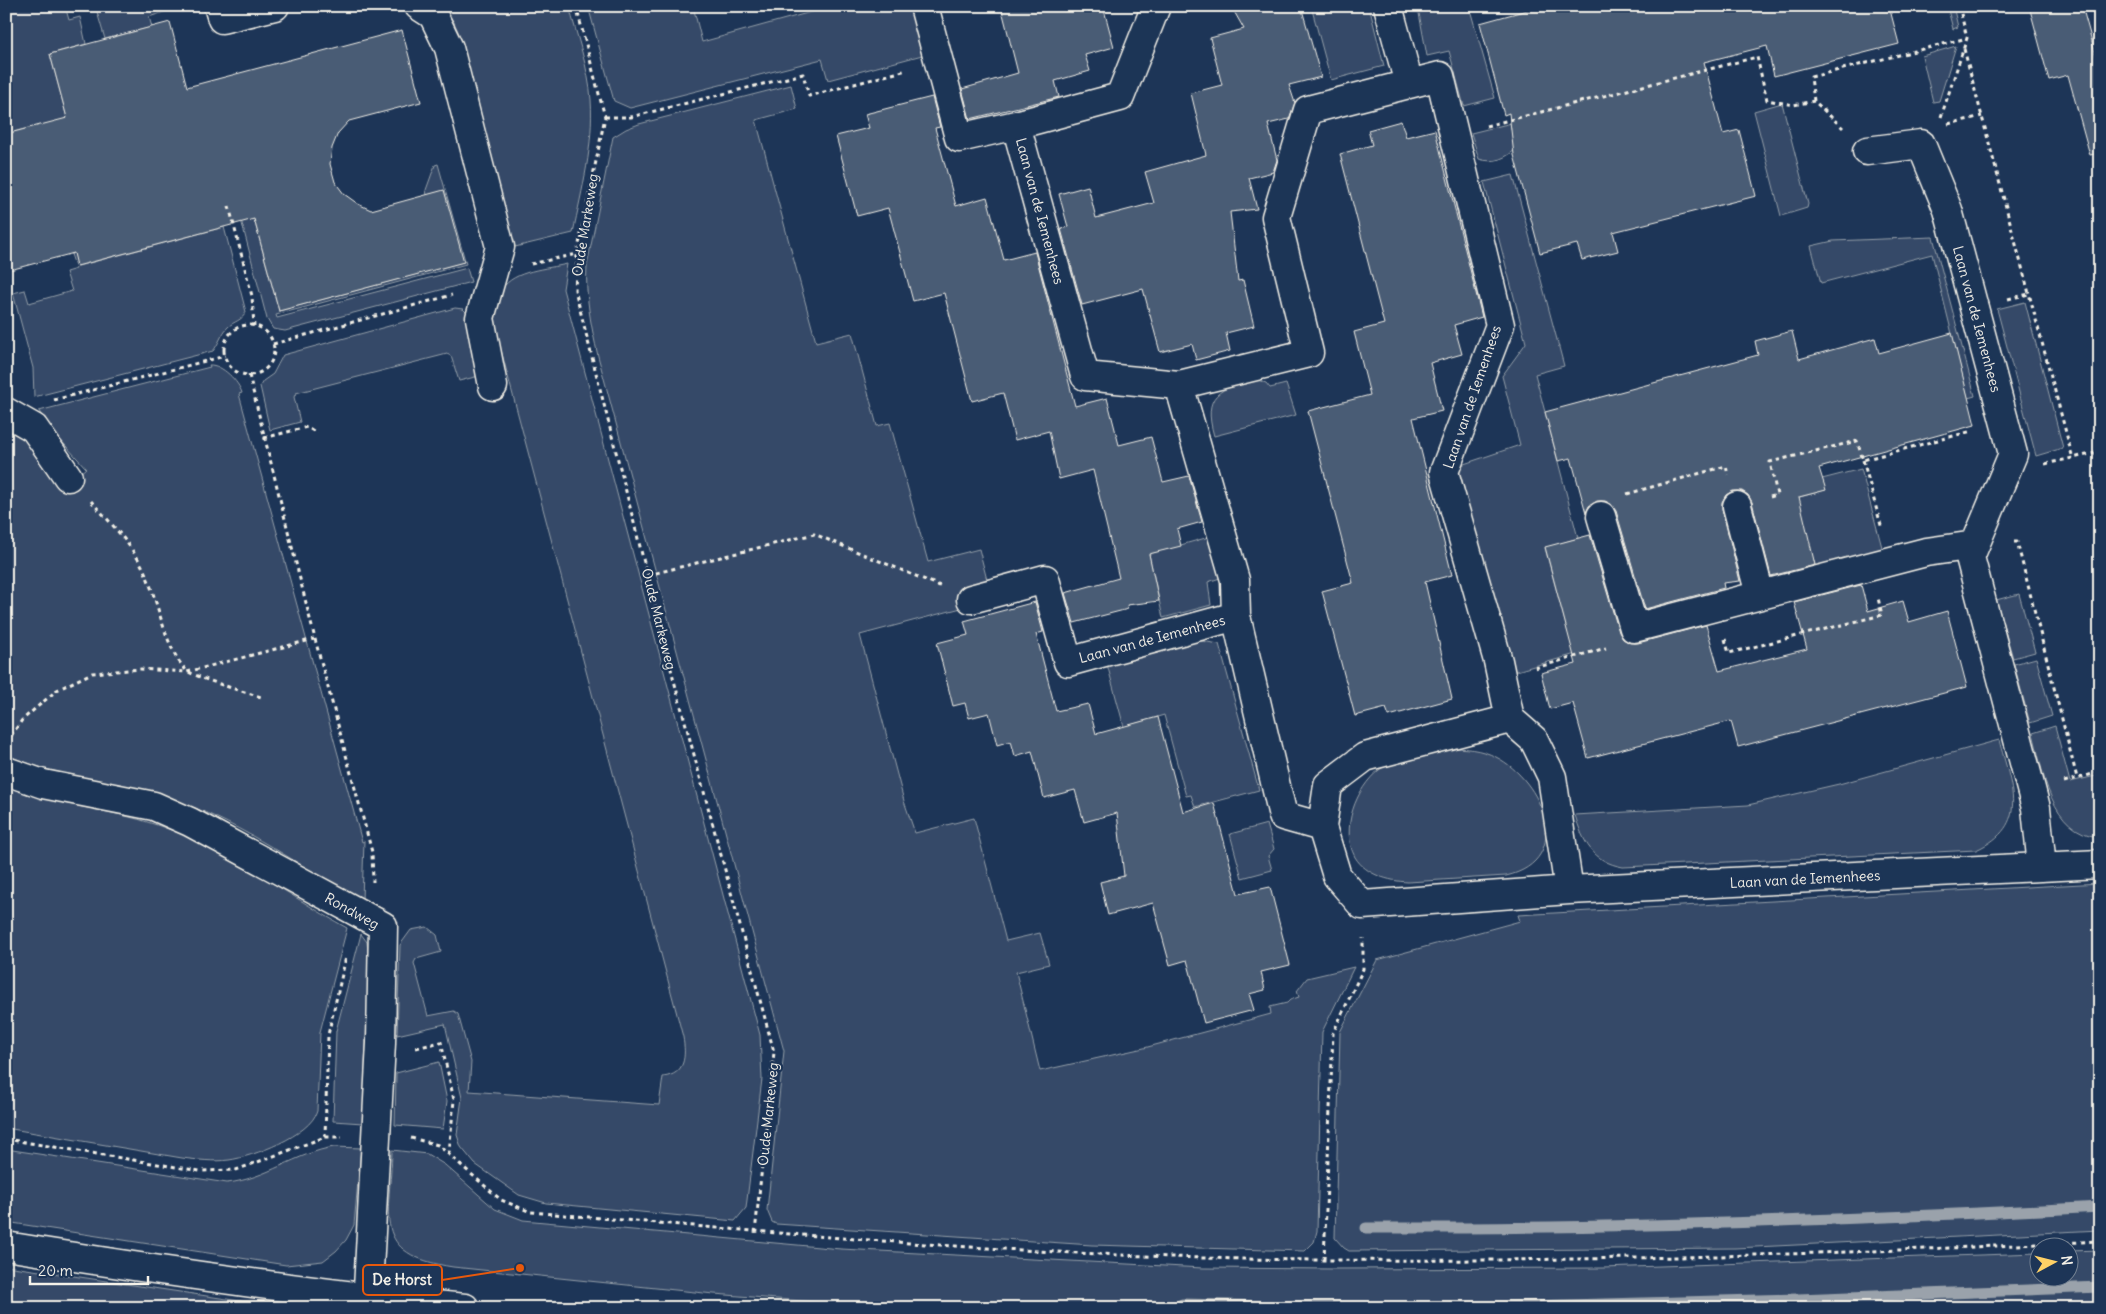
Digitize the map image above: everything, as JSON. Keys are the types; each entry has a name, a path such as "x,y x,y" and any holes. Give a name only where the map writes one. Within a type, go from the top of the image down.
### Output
{"street":[{"path":"218,6 222,19 274,6"},
{"path":"419,6 433,15 449,48 500,247 480,318 493,386"},
{"path":"924,6 959,138 1016,125"},
{"name":"Laan van de Iemenhees","path":"1156,6 1120,97 1016,125 1084,376 1180,385 1309,352 1276,217 1308,110 1440,76 1500,325 1444,472 1502,678 1510,719"},
{"path":"1388,6 1409,84"},
{"path":"1867,151 1927,136"},
{"name":"Laan van de Iemenhees","path":"1927,136 2013,454"},
{"name":"Laan van de Iemenhees","path":"1180,385 1235,580 1236,616 1283,816 1322,827"},
{"path":"6,412 34,428 68,477"},
{"path":"2013,454 1970,557 2036,808 2042,867"},
{"path":"1737,506 1760,595"},
{"path":"1601,516 1634,628 1926,552 1975,545"},
{"name":"Laan van de Iemenhees","path":"971,599 1045,578 1068,662 1236,616"},
{"path":"1362,905 1337,876 1322,827 1328,786 1365,757 1510,719 1534,740 1552,777 1569,890"},
{"name":"Rondweg","path":"6,771 43,784 154,806 207,831 383,926 381,1043 368,1303"},
{"name":"Laan van de Iemenhees","path":"1362,905 1569,890 2100,864"},
{"path":"6,1246 161,1272 368,1303 465,1308"}],"path":[{"name":"Oude Markeweg","path":"576,6 605,117 577,254 575,290 774,1052 755,1233 1066,1252 1324,1260"},
{"path":"1927,136 1943,114 1967,38 1959,6"},
{"path":"1867,151 1814,101 1811,78 1967,38"},
{"path":"1964,49 2073,459"},
{"path":"1454,134 1757,57 1767,100 1793,105 1814,101"},
{"path":"605,117 631,117 803,74 809,96 939,62"},
{"path":"1927,136 1982,116"},
{"path":"229,206 252,296 254,326"},
{"path":"273,344 489,284"},
{"path":"254,326 270,336 273,344 274,353 271,362 258,374 249,375 234,370 225,356 224,348 231,334 238,328 254,326"},
{"path":"6,412 225,356"},
{"path":"249,375 314,639 372,852 373,895 352,934 328,1034 324,1137"},
{"path":"1862,460 2005,423"},
{"path":"264,438 308,427 317,433"},
{"path":"1601,516 1596,503 1726,466 1737,506 1777,495 1770,462 1857,442 1862,460 1880,564 1882,615 1729,653 1717,606"},
{"path":"2013,454 2047,465 2100,452"},
{"path":"68,477 114,526 141,565 159,609 173,651 187,672"},
{"path":"648,575 814,534 971,599"},
{"path":"1975,545 2018,542 2077,778"},
{"path":"1502,678 1623,643 1636,627"},
{"path":"187,672 314,639"},
{"path":"6,743 22,720 57,690 92,673 140,669 187,672 261,697"},
{"path":"1362,905 1363,969 1333,1033 1324,1260 1673,1258 2100,1241"},
{"path":"381,1043 401,1051 441,1042 454,1100 449,1154"}],"shaded area":[{"path":"6,6 65,6 69,20 80,17 86,44 50,54 77,156 38,169 28,128 6,134"},
{"path":"99,6 166,6 167,11 149,17 152,27 105,39 97,12"},
{"path":"441,6 569,6 588,77 591,100 589,150 573,233 515,247 460,36 454,22"},
{"path":"588,6 693,6 702,42 833,6 914,6 926,54 828,80 822,59 630,108 614,101"},
{"path":"1311,6 1369,6 1384,66 1331,80"},
{"path":"1426,6 1469,6 1495,98 1464,106 1449,51 1427,56 1418,8"},
{"path":"1947,6 1953,6 1958,27 1953,29"},
{"path":"1956,46 1939,101 1933,102 1922,56"},
{"path":"791,85 797,109 756,120 816,342 852,333 877,426 890,423 928,562 979,549 987,580 961,587 965,607 860,635 904,801 915,833 974,818 1006,941 1040,933 1049,964 1016,972 1040,1071 1144,1048 1271,1014 1270,1007 1287,1003 1299,997 1297,991 1307,978 1354,967 1322,1032 1317,1231 1314,1242 1305,1251 1092,1245 776,1224 772,1222 767,1210 784,1051 598,356 589,311 587,265 613,137 639,124"},
{"path":"1782,103 1808,204 1807,208 1781,216 1754,111"},
{"path":"1544,115 1509,155 1490,161 1479,159 1471,133"},
{"path":"438,164 466,264 276,315 277,318 467,268 471,282 285,331 273,329 267,319 234,193 246,190 279,311 463,262 444,191 427,195 426,190 435,165"},
{"path":"1513,175 1564,366 1535,374 1578,538 1545,548 1568,633 1607,645 1513,672 1458,466 1520,445 1502,376 1526,343 1484,182"},
{"path":"224,227 246,312 230,325 213,351 34,397 33,368 13,293 25,290 29,303 72,291 66,272 76,269 71,254 74,253 78,266"},
{"path":"1933,237 1975,396 1968,398 1932,254 1821,283 1811,246 1833,241"},
{"path":"567,264 563,289 760,1035 762,1079 746,1208 735,1221 546,1203 519,1195 475,1164 461,1147 457,1135 462,1098 445,1024 397,1035 400,945 411,930 427,927 437,935 441,952 416,959 414,963 428,1016 454,1011 458,1014 471,1062 469,1091 659,1105 663,1077 676,1072 683,1063 683,1037 492,316 500,292 514,278 532,271"},
{"path":"2025,302 2063,448 2036,456 1997,309"},
{"path":"455,308 463,309 469,315 483,375 459,381 451,356 447,354 296,393 294,397 300,422 270,430 260,386 263,381 273,374 283,355"},
{"path":"209,365 219,367 229,374 242,393 239,394 362,842 364,841 362,900 346,893 261,841 194,808 130,787 46,769 6,754 6,429 22,437 66,485 86,468 46,424 39,411 210,367"},
{"path":"1255,379 1266,383 1270,388 1286,384 1296,415 1214,436 1210,411 1216,396 1232,386"},
{"path":"1861,469 1883,551 1782,578 1780,576 1815,566 1796,498 1825,490 1822,479"},
{"path":"1209,537 1220,578 1208,582 1211,605 1163,618 1149,554"},
{"path":"2019,594 2035,652 2013,658 1996,600"},
{"path":"1196,640 1219,644 1259,790 1195,807 1191,795 1186,796 1164,715 1124,727 1107,664"},
{"path":"2036,658 2052,716 2030,723 2014,664"},
{"path":"2055,726 2070,782 2100,775 2100,837 2083,833 2070,824 2059,812 2045,782 2033,733"},
{"path":"1999,740 2011,788 2013,803 2011,816 2004,829 1993,840 1976,850 1623,867 1604,861 1591,849 1582,834 1575,815 1748,805 1839,784"},
{"path":"1448,748 1460,748 1490,754 1513,768 1527,783 1538,801 1544,819 1546,837 1540,854 1528,867 1506,876 1408,882 1393,880 1372,873 1355,857 1349,834 1353,810 1363,787 1386,765 1412,756"},
{"path":"6,786 62,803 138,819 182,835 231,858 347,928 320,1032 317,1111 304,1128 293,1136 265,1150 239,1158 218,1161 182,1158 6,1128"},
{"path":"1267,824 1274,849 1268,856 1272,870 1242,878 1230,834"},
{"path":"2100,883 2100,1230 1735,1248 1349,1251 1335,1238 1340,1032 1377,960 1520,921 1518,915"},
{"path":"361,934 367,942 369,962 363,1123 333,1121 336,1031"},
{"path":"439,1062 447,1101 443,1129 395,1125 396,1073"},
{"path":"334,1147 361,1148 354,1225 346,1240 323,1261 286,1265 6,1222 6,1149 227,1183 255,1177 320,1150"},
{"path":"392,1150 427,1154 445,1165 495,1209 523,1220 841,1249 1203,1268 1335,1269 1603,1268 2028,1253 2028,1286 2078,1286 2078,1251 2100,1250 2100,1308 891,1308 714,1294 453,1267 426,1261 407,1252 396,1241 390,1228 388,1212"},
{"path":"6,1266 287,1308 57,1308 6,1300"}],"building":[{"path":"1001,6 1103,6 1114,47 1085,55 1090,71 1055,81 1059,97 970,119 962,89 1018,73"},
{"path":"1231,6 1301,6 1321,77 1289,85 1295,103 1289,119 1268,124 1277,160 1273,172 1249,178 1257,209 1230,212 1238,281 1243,280 1254,326 1226,333 1230,351 1196,360 1192,344 1160,352 1143,289 1082,305 1061,229 1068,227 1059,194 1088,186 1096,218 1154,203 1145,172 1206,155 1191,93 1222,85 1210,38 1244,29"},
{"path":"1542,6 1889,6 1899,44 1774,76 1767,46 1704,62 1723,134 1739,130 1756,196 1613,232 1618,251 1582,260 1577,244 1540,253 1514,155 1509,113 1504,115 1480,23"},
{"path":"2029,6 2082,6 2100,70 2100,153 2090,155 2068,75 2049,80"},
{"path":"170,22 187,87 402,30 421,102 349,121 338,133 332,148 330,164 335,182 344,194 371,210 444,190 464,262 279,311 254,219 77,266 74,253 6,271 6,134 67,118 50,54"},
{"path":"932,97 940,127 935,128 956,206 987,197 1004,260 1035,252 1075,406 1107,398 1119,445 1151,437 1163,482 1189,476 1202,522 1177,529 1181,546 1149,554 1159,601 1127,605 1128,609 1074,623 1065,593 1119,578 1093,470 1059,479 1049,431 1015,440 1003,393 972,401 944,293 913,301 888,208 857,216 836,136 869,128 865,114"},
{"path":"1401,121 1406,137 1435,130 1482,317 1454,325 1462,354 1430,363 1442,411 1413,418 1452,575 1425,582 1452,699 1389,716 1386,708 1355,716 1322,591 1353,583 1308,411 1370,395 1354,332 1384,324 1340,154 1372,145 1368,130"},
{"path":"1792,331 1799,359 1875,338 1879,353 1952,333 1975,425 1819,468 1826,490 1799,497 1815,565 1771,576 1752,502 1748,495 1742,491 1733,491 1726,495 1722,502 1722,509 1740,581 1723,583 1724,588 1645,609 1616,511 1611,504 1605,501 1597,501 1589,506 1586,513 1571,458 1558,461 1545,412 1758,355 1755,341"},
{"path":"1590,535 1619,632 1623,639 1630,643 1638,643 1706,625 1719,671 1807,649 1794,602 1861,585 1868,611 1903,601 1909,622 1947,611 1967,687 1738,747 1731,721 1588,758 1573,703 1550,709 1541,673 1576,664 1545,547"},
{"path":"1035,602 1043,632 1036,634 1056,711 1088,704 1096,734 1158,717 1183,812 1214,803 1238,894 1270,887 1290,965 1261,972 1265,990 1249,994 1254,1010 1204,1023 1187,960 1170,965 1153,903 1108,915 1100,882 1124,876 1117,813 1084,822 1075,790 1044,798 1032,751 1015,756 1011,741 997,745 989,713 969,718 965,703 953,706 937,643 968,635 964,621"}],"waterway":[{"path":"1366,1228 1550,1227 1733,1223 2100,1207"},
{"path":"1451,1308 1798,1299 2100,1287"},
{"path":"1182,1304 1355,1308"}],"place":[{"name":"De Horst","path":"520,1268"}]}
